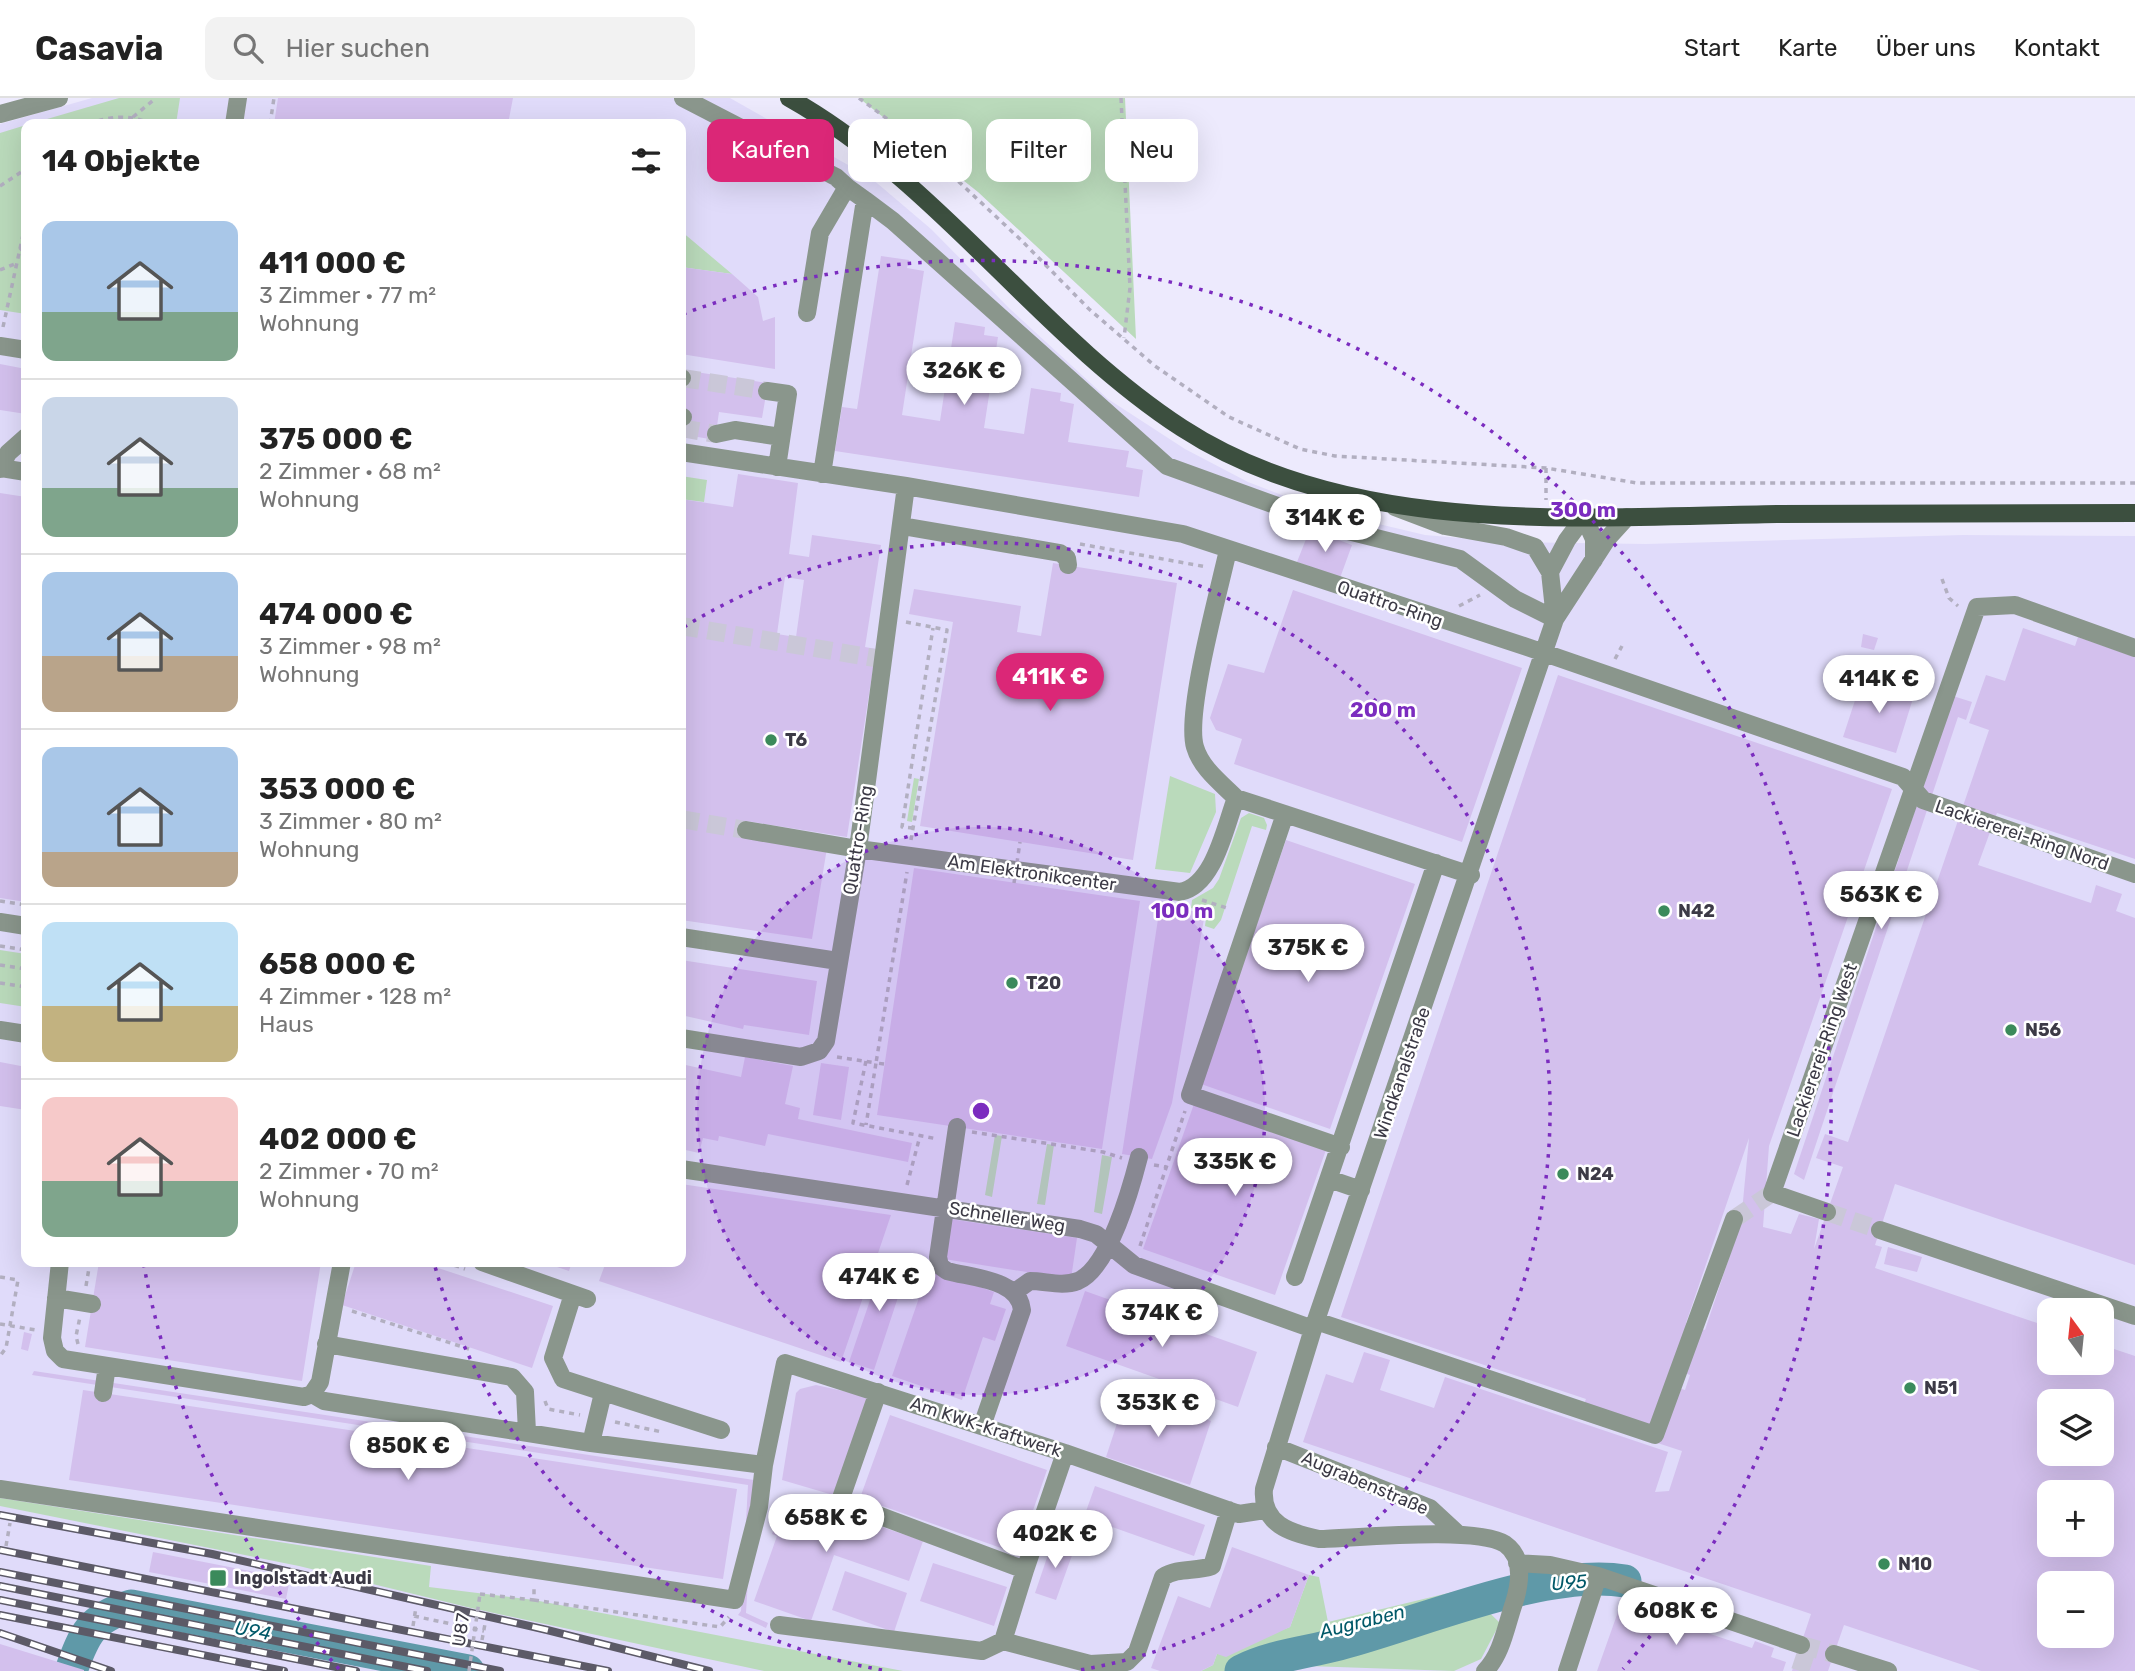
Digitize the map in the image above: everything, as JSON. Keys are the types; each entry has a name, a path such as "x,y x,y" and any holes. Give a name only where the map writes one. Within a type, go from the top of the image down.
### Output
{"main road":[{"path":"789,98 870,152 1133,394 1185,430 1267,471 1346,497 1393,506 1584,517 2135,513"}],"lane":[{"path":"0,114 59,98"},
{"path":"235,119 238,98"},
{"path":"683,98 836,177 893,221 1167,466 1344,530 1460,559 1552,628"},
{"path":"807,313 820,233 848,187"},
{"path":"821,474 865,200"},
{"path":"0,346 21,349"},
{"path":"767,391 788,394 778,467"},
{"path":"717,428 781,437"},
{"path":"21,441 8,453 0,469 21,471"},
{"name":"Quattro-Ring","path":"686,453 906,486 1157,529 1544,655 1903,778 1912,789"},
{"name":"Quattro-Ring","path":"811,1056 819,1051 826,1041 858,849 880,659 890,619 906,486"},
{"path":"1393,506 1445,526 1521,541 1535,547 1550,572 1552,628"},
{"path":"1550,572 1567,540 1584,517 1594,539 1594,560"},
{"path":"1552,628 1607,539 1627,517"},
{"path":"902,526 1060,553 1067,558 1068,565"},
{"path":"1228,550 1196,699 1193,738 1200,759 1236,798 1471,874"},
{"name":"Lackiererei-Ring West","path":"1827,1212 1772,1193 1977,607 2015,605 2135,648"},
{"name":"Windkanalstraße","path":"1265,1510 1265,1479 1315,1325 1471,874 1552,628"},
{"name":"Lackiererei-Ring Nord","path":"1912,789 1923,800 1954,812 2135,874"},
{"path":"1190,890 1207,876 1236,798"},
{"path":"1285,814 1191,1095 1340,1147"},
{"name":"Am Elektronikcenter","path":"746,830 910,856 995,874 1180,892 1190,890"},
{"path":"1295,1277 1436,863"},
{"path":"0,922 21,925"},
{"path":"686,938 838,961"},
{"path":"0,1030 21,1033"},
{"path":"686,1039 786,1056 811,1056"},
{"path":"957,1128 938,1258 940,1266 1016,1291"},
{"path":"1016,1291 1030,1281 1064,1284 1082,1279 1110,1247 1139,1157"},
{"name":"Schneller Weg","path":"686,1170 1080,1229 1096,1234 1134,1265 1656,1435 1734,1219"},
{"path":"1329,1179 1362,1190"},
{"path":"1880,1230 2135,1316"},
{"path":"0,1489 734,1600 759,1507 764,1465 591,1443 324,1401 312,1394 296,1397 58,1356 52,1338 60,1267"},
{"path":"312,1394 320,1382 341,1267"},
{"path":"496,1267 580,1297 553,1358 563,1379 721,1430"},
{"path":"982,1426 1022,1310 1016,1291"},
{"path":"56,1298 87,1304"},
{"path":"326,1344 512,1377 525,1392 527,1432"},
{"name":"Am KWK-Kraftwerk","path":"764,1465 785,1363 1065,1453 1229,1510 1254,1514 1265,1510"},
{"path":"103,1393 107,1366"},
{"path":"878,1392 840,1501 1025,1570"},
{"path":"591,1443 603,1393"},
{"name":"Augrabenstraße","path":"1276,1447 1430,1508 1458,1534"},
{"path":"1003,1641 1065,1453"},
{"path":"779,1625 982,1651 1003,1641 1090,1664 1127,1662 1137,1652 1163,1577 1171,1572 1200,1570 1212,1566 1229,1510"},
{"path":"1265,1510 1284,1529 1319,1539 1458,1534 1492,1539 1505,1544 1514,1553 1520,1578 1497,1654 1485,1671"},
{"path":"1517,1563 1550,1566 1598,1576 1801,1645"},
{"path":"1567,1671 1598,1576"},
{"path":"1834,1654 1888,1671"}],"path":[{"path":"132,117 156,98"},
{"path":"271,119 274,98"},
{"path":"859,98 909,135 1021,240 1089,309 1180,385 1229,417 1300,449 1335,456 1546,467 1637,482 2135,483"},
{"path":"1121,98 1130,288 1124,338"},
{"path":"101,119 137,119"},
{"path":"0,186 21,172"},
{"path":"3,327 21,244"},
{"path":"0,270 17,263"},
{"path":"1942,579 1956,605"},
{"path":"1456,607 1497,586"},
{"path":"866,1125 913,828 939,693 947,629 890,619"},
{"path":"913,828 902,827 933,627"},
{"path":"1614,661 1622,646"},
{"path":"1014,883 1020,842"},
{"path":"1190,890 1203,901 1230,909"},
{"path":"0,901 21,904"},
{"path":"0,946 21,949"},
{"path":"0,965 21,968"},
{"path":"0,983 21,986"},
{"path":"811,1056 884,1064"},
{"path":"866,1061 863,1084 856,1098 853,1123 920,1136 903,1201"},
{"path":"863,1084 873,1086"},
{"path":"1134,1265 1187,1104"},
{"path":"957,1128 1103,1152 1120,1158"},
{"path":"1179,1128 1185,1130"},
{"path":"81,1349 76,1336 87,1304 90,1267"},
{"path":"0,1277 18,1280 12,1326 6,1348 0,1356"},
{"path":"334,1305 398,1324"},
{"path":"0,1324 12,1326"},
{"path":"6,1546 10,1523"},
{"path":"0,1532 8,1533"},
{"name":"U87","path":"469,1671 480,1594 529,1599"},
{"path":"413,1626 416,1607"},
{"path":"414,1616 482,1631"},
{"path":"482,1640 485,1623"}],"shaded area":[{"path":"92,98 730,98 767,119 707,119 707,182 834,182 834,157 848,165 848,182 876,182 931,229 1010,309 1108,399 1185,449 1248,482 1320,510 1425,535 1508,542 1646,544 1963,535 2135,536 2135,1671 0,1671 0,124"}],"green space":[{"path":"119,98 180,98 177,119 47,119"},
{"path":"859,98 1125,98 1126,119 1105,119 1105,182 1129,182 1136,339 965,182 972,182 972,119 886,119"},
{"path":"21,127 21,313 0,310 0,133"},
{"path":"686,235 732,274 686,268"},
{"path":"686,477 707,480 704,502 686,500"},
{"path":"1170,776 1215,794 1216,812 1190,873 1155,869"},
{"path":"914,778 919,779 912,822 907,821"},
{"path":"1249,813 1264,818 1266,830 1252,826 1221,920 1214,929 1205,926 1207,911 1191,908 1192,900 1213,888 1219,879 1241,818"},
{"path":"0,950 21,953 21,1006 0,1003"},
{"path":"995,1135 1002,1136 992,1197 985,1195"},
{"path":"1047,1144 1054,1145 1045,1205 1037,1204"},
{"path":"1102,1155 1112,1157 1102,1214 1094,1212"},
{"path":"0,1498 431,1566 429,1587 534,1600 903,1671 764,1671 471,1608 299,1566 0,1506"},
{"path":"1309,1575 1319,1577 1328,1622 1465,1589 1500,1623 1481,1659 1454,1671 1308,1666 1275,1671 1201,1671 1213,1665 1217,1654 1290,1627"}],"building":[{"path":"278,98 513,98 509,119 275,119"},
{"path":"881,256 909,260 907,268 924,271 902,415 940,421 955,322 985,327 984,335 998,337 984,428 1024,434 1031,388 1061,393 1060,401 1074,404 1068,442 1129,451 1126,467 1143,470 1139,497 835,451 842,407 857,409"},
{"path":"686,268 732,274 758,297 763,321 775,317 775,369 686,355"},
{"path":"0,364 21,368 21,413 0,410"},
{"path":"686,370 768,383 762,418 719,412 715,440 686,435"},
{"name":"T6","path":"738,474 798,483 789,554 809,557 812,535 881,545 865,647 876,649 847,837 747,821 745,836 827,848 812,939 686,921 686,500 733,507","holes":["785,577 804,580 796,637 777,634"]},
{"path":"0,493 21,496 21,901 0,898"},
{"path":"1310,529 1352,545 1340,578 1297,562"},
{"path":"1053,563 1177,583 1133,860 920,826 953,622 909,614 914,589 1021,606 1017,632 1041,636"},
{"path":"1293,590 1522,668 1462,842 1234,764 1242,739 1216,730 1210,718 1228,664 1264,673"},
{"path":"2023,628 2075,646 2078,637 2135,657 2135,859 1997,813 1978,865 2091,903 2096,885 2122,894 2116,911 2135,918 2135,1265 1895,1184 1875,1245 1882,1247 1875,1268 2037,1323 2037,1376 2114,1376 2114,1349 2135,1356 2135,1671 1981,1671 1844,1625 1828,1671 1792,1671 1811,1614 1303,1442 1326,1374 1353,1383 1364,1352 1390,1360 1380,1390 1434,1408 1445,1377 1668,1452 1655,1492 1669,1491 1682,1451 1578,1417 1586,1399 1341,1317 1558,675 1892,789 1769,1146 1763,1227 1791,1234 1799,1214 1819,1219 1814,1249 1843,1167 1816,1158 1825,1134 1848,1142 1989,730 1969,723 1986,675 2005,681","holes":["1749,1138 1741,1222 1705,1330 1686,1323","1671,1368 1690,1375 1685,1390 1665,1384"]},
{"path":"1863,634 1878,638 1874,650 1861,647"},
{"path":"1863,676 1915,692 1896,753 1843,737"},
{"path":"1953,696 1972,702 1966,720 1958,717 1804,1180 1794,1174"},
{"path":"1286,840 1415,884 1330,1129 1201,1084"},
{"name":"T20","path":"914,868 1140,901 1102,1149 877,1115"},
{"path":"1160,906 1205,913 1172,1103 1152,1159 1122,1154"},
{"path":"686,961 817,981 809,1035 744,1025 743,1029 686,1016"},
{"path":"745,1057 793,1066 785,1104 800,1108 798,1119 912,1143 908,1162 768,1134 765,1146 719,1136 718,1141 703,1138 699,1153 686,1150 686,1065 741,1077"},
{"path":"0,1062 21,1066 21,1109 0,1106"},
{"path":"821,1063 849,1067 841,1120 813,1115"},
{"path":"1195,1101 1327,1147 1275,1295 1143,1249"},
{"path":"686,1185 891,1215 841,1362 599,1281 604,1267 686,1267"},
{"path":"950,1219 1077,1238 1071,1279 944,1259"},
{"path":"1888,1247 1922,1257 1917,1272 1884,1264"},
{"path":"885,1256 909,1264 874,1370 849,1362"},
{"path":"98,1267 320,1267 302,1381 85,1347"},
{"path":"354,1267 435,1267 553,1306 532,1368 342,1305"},
{"path":"929,1269 994,1292 990,1304 1006,1309 995,1341 983,1337 962,1400 892,1376"},
{"path":"1085,1291 1257,1352 1238,1407 1066,1346"},
{"path":"24,1332 32,1334 28,1351 21,1349"},
{"path":"34,1371 754,1480 746,1613 768,1623 766,1628 738,1615 741,1611 748,1485 435,1437 434,1443 737,1489 723,1579 69,1480 83,1390 422,1441 423,1435 32,1375"},
{"path":"816,1385 870,1397 833,1495 782,1480 796,1393 800,1389"},
{"path":"1127,1393 1211,1421 1190,1485 1106,1457"},
{"path":"890,1415 1047,1470 1018,1554 860,1498"},
{"path":"1095,1486 1205,1525 1194,1556 1084,1517"},
{"path":"786,1494 923,1541 909,1581 834,1555 811,1621 754,1601 777,1536 772,1534"},
{"path":"1061,1516 1082,1524 1077,1539 1056,1532"},
{"path":"1053,1540 1075,1547 1056,1600 1035,1593"},
{"path":"1232,1547 1309,1575 1290,1627 1226,1657 1217,1654 1213,1665 1201,1671 1160,1671 1151,1668 1178,1596 1210,1608"},
{"path":"153,1552 290,1579 286,1599 149,1572"},
{"path":"933,1563 1007,1587 994,1626 920,1601"},
{"path":"845,1571 907,1593 894,1632 832,1610"},
{"path":"1624,1595 1639,1600 1636,1609 1752,1648 1755,1641 1774,1648 1771,1657 1786,1662 1783,1671 1597,1671"},
{"path":"0,1644 84,1670 84,1671 0,1671"}],"waterway":[{"name":"Augraben","path":"1241,1671 1265,1661 1339,1644 1520,1590 1558,1582 1593,1579 1625,1581"},
{"name":"Augraben","path":"1241,1671 1266,1659 1375,1637 1490,1600"},
{"name":"U94","path":"71,1671 80,1647 91,1629 107,1616 131,1606 468,1671"}],"tunnel":[{"path":"686,379 767,391"},
{"path":"686,429 716,434"},
{"path":"686,627 875,658"},
{"path":"686,820 746,830"},
{"path":"1734,1219 1772,1193"},
{"path":"1827,1212 1880,1230"},
{"path":"1801,1645 1834,1654"},
{"path":"1800,1671 1808,1647"}],"railway":[{"path":"0,1515 212,1554 547,1630 709,1671"},
{"path":"0,1550 608,1671"},
{"path":"0,1572 500,1671"},
{"path":"0,1586 427,1671"},
{"path":"0,1600 356,1671"},
{"path":"0,1615 284,1671"},
{"path":"0,1633 111,1671"}],"place":[{"name":"T6","path":"771,740"},
{"name":"N42","path":"1664,911"},
{"name":"T20","path":"1012,983"},
{"name":"N56","path":"2011,1030"},
{"name":"N24","path":"1563,1174"},
{"name":"N51","path":"1910,1388"},
{"name":"N10","path":"1884,1564"},
{"name":"Ingolstadt Audi","path":"218,1578"}],"water label":[{"name":"U95","path":"1569,1582"}]}
